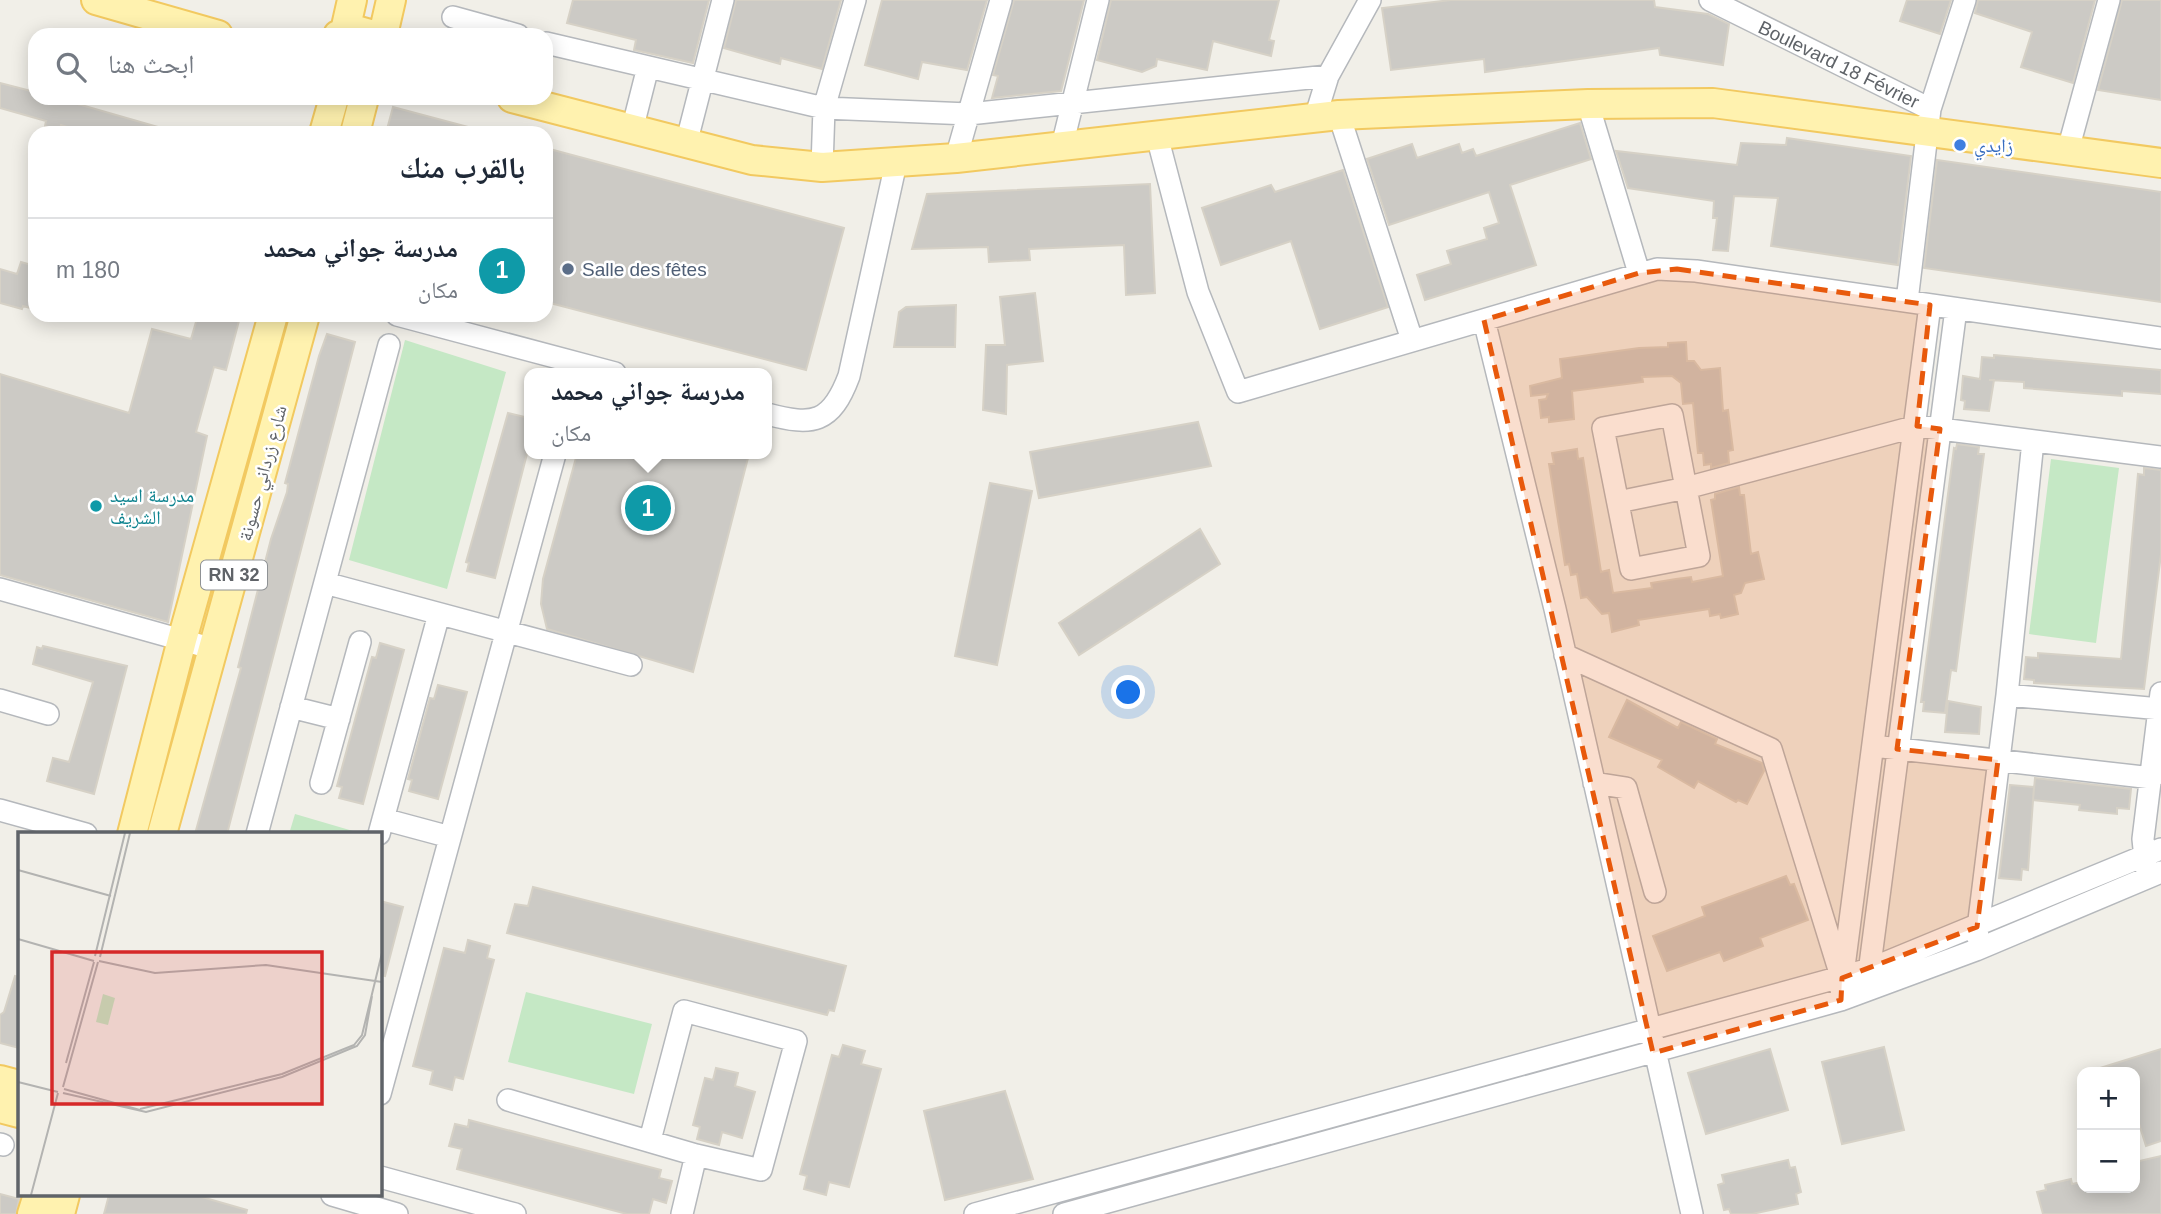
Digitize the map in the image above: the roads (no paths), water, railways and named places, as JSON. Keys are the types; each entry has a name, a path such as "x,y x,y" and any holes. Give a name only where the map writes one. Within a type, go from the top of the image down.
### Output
{"main road":[{"path":"96,0 194,28"},
{"path":"343,28 352,0"},
{"path":"385,28 391,0"},
{"path":"542,105 752,160 822,167 956,158 1327,116 1588,104 1713,103 1928,121 2068,150 2161,163"},
{"path":"326,126 332,105"},
{"path":"357,126 362,105"},
{"name":"شارع زرداني حسونة","path":"133,832 182,640 271,322"},
{"name":"شارع زرداني حسونة","path":"163,832 303,322"},
{"path":"0,1080 18,1084"},
{"path":"0,1108 18,1113"},
{"path":"33,1214 38,1196"},
{"path":"60,1214 65,1196"}],"street":[{"path":"686,144 723,0"},
{"path":"822,167 824,108 855,0"},
{"path":"956,158 1001,0"},
{"path":"1062,146 1098,0"},
{"path":"1370,0 1328,76 1327,116 1412,340"},
{"name":"Boulevard 18 Février","path":"1710,0 1928,121"},
{"path":"1907,301 1928,121 1965,0"},
{"path":"2068,150 2109,0"},
{"path":"453,17 493,28"},
{"path":"553,45 824,108 968,114 1328,76"},
{"path":"632,130 648,67"},
{"path":"1588,104 1639,273"},
{"path":"1157,136 1199,292 1238,393 1639,273 1676,269 2161,338"},
{"path":"772,415 799,422 820,417 835,405 843,393 896,163"},
{"path":"1841,1000 1917,426 1930,305"},
{"path":"1867,992 1956,309"},
{"path":"1484,320 1565,655 1653,1053 1692,1214"},
{"path":"421,322 577,368"},
{"path":"258,832 389,345"},
{"path":"1672,415 1699,556 1631,569 1618,502 1603,428 1672,415"},
{"path":"1618,502 1686,488 1917,426 2161,457"},
{"path":"1976,950 2007,695 2033,441"},
{"path":"382,1087 554,459"},
{"path":"325,583 631,665"},
{"path":"0,589 214,649"},
{"path":"439,614 381,827 450,837"},
{"path":"321,783 360,642"},
{"path":"1565,655 1771,749 1842,978"},
{"path":"2007,695 2160,704 2151,778 2153,863"},
{"path":"0,700 48,714"},
{"path":"291,707 338,719"},
{"path":"1873,745 2151,778"},
{"path":"1594,783 1626,788 1654,892"},
{"path":"0,810 79,832"},
{"path":"1064,1214 1229,1166 1649,1031 1870,969 2153,863"},
{"path":"975,1214 1010,1210 1224,1145 1408,1109 1653,1053 1841,1000 1976,950 2153,863"},
{"path":"508,1100 696,1155 761,1170 796,1041 684,1011 650,1140"},
{"path":"1224,1145 1229,1166"},
{"path":"682,1214 696,1155"},
{"path":"382,1178 515,1214"},
{"path":"345,1196 397,1214"}],"place":[{"name":"زايدي","path":"1960,145"},
{"name":"Salle des fêtes","path":"568,269"},
{"name":"مدرسة اسيد الشريف","path":"96,506"},
{"name":"مدرسة جواني محمد","path":"648,508"}]}
